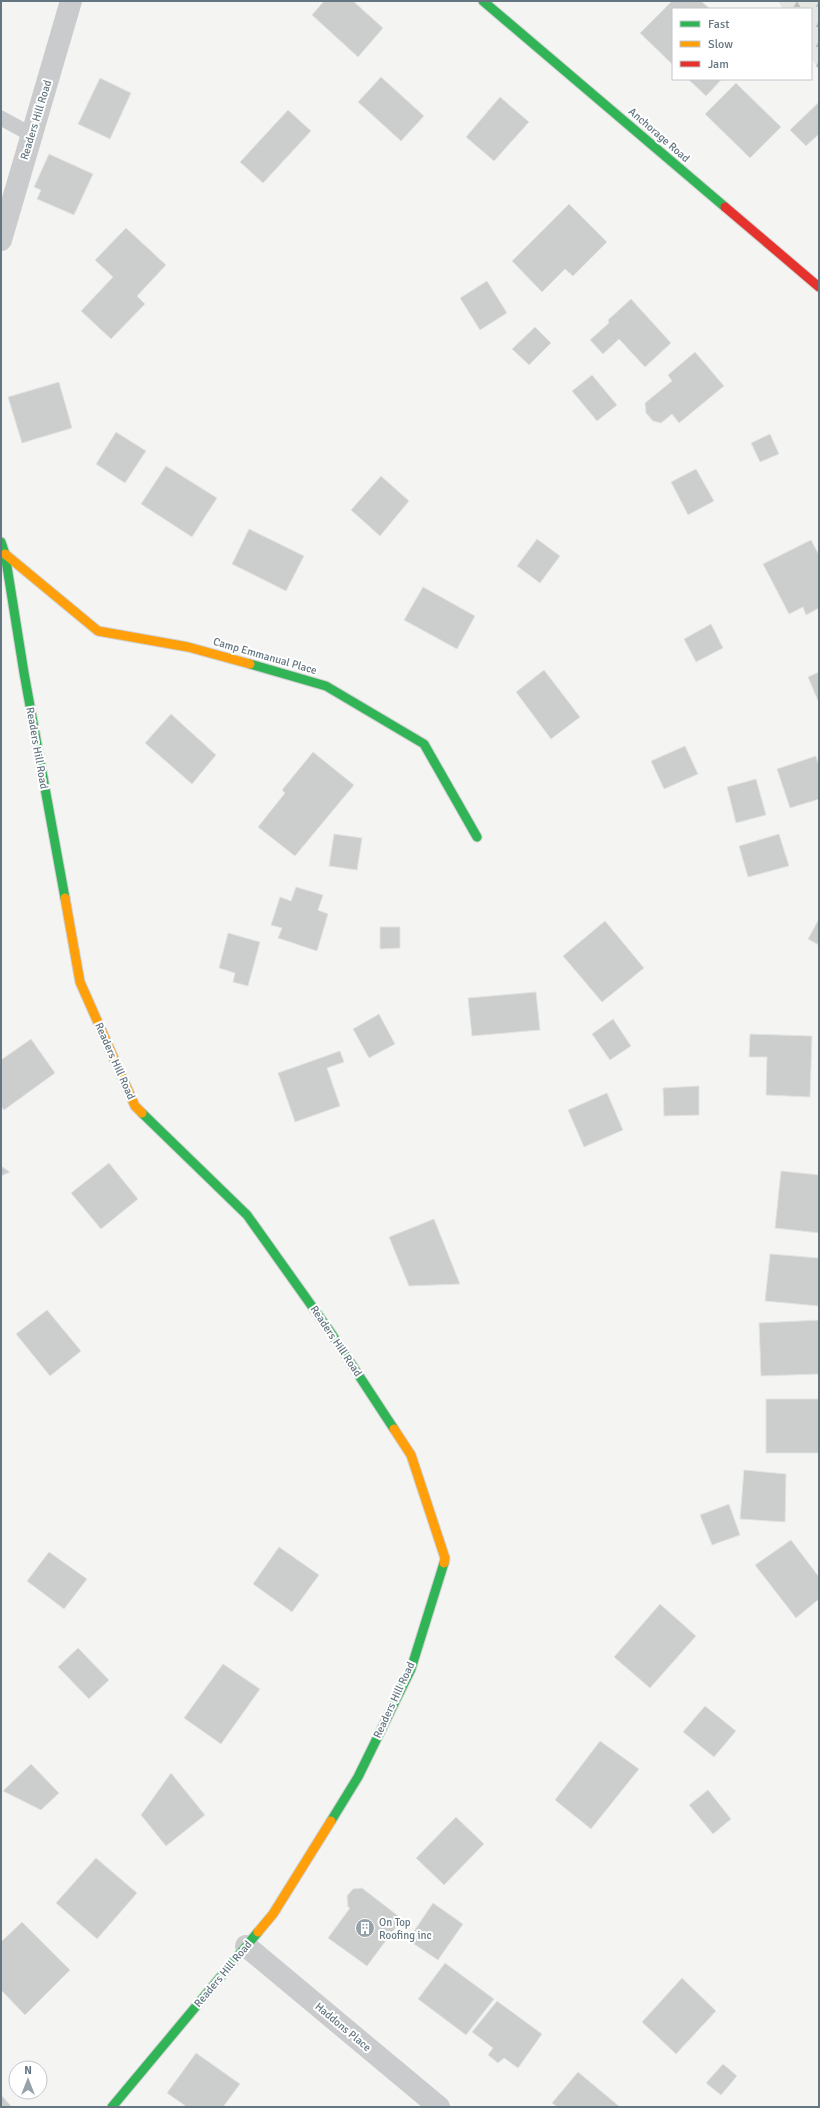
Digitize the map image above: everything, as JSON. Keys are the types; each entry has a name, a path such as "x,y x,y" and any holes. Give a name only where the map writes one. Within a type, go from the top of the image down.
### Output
{"street":[{"name":"Readers Hill Road","path":"1,240 71,1"},
{"name":"Anchorage Road","path":"484,1 819,287"},
{"name":"Readers Hill Road","path":"1,542 5,554 24,673 80,982 135,1106 247,1215 331,1333 411,1455 445,1558 411,1669 358,1777 273,1914 112,2107"},
{"name":"Camp Emmanual Place","path":"5,554 98,631 188,647 326,686 424,744 477,837"},
{"name":"Haddons Place","path":"246,1946 439,2107"}],"lane":[{"path":"1,118 32,135"}],"green space":[{"path":"778,1 819,1 819,71 812,59 812,8 782,8"}],"building":[{"path":"324,1 353,1 383,28 358,57 312,15"},
{"path":"672,1 701,1 709,8 672,8 672,64 640,33"},
{"path":"381,77 424,116 401,141 358,102"},
{"path":"100,78 131,93 110,139 78,124"},
{"path":"689,80 721,80 706,96"},
{"path":"736,83 781,127 750,158 705,114"},
{"path":"500,97 529,122 494,161 466,137"},
{"path":"819,102 819,134 806,146 790,130"},
{"path":"288,110 311,131 263,183 240,162"},
{"path":"49,154 93,174 74,215 37,199 41,190 34,187"},
{"path":"569,204 607,242 573,276 565,269 542,292 512,261"},
{"path":"126,228 166,265 137,296 145,304 111,339 81,311 113,277 95,260"},
{"path":"487,281 507,313 480,330 460,298"},
{"path":"631,299 671,343 645,367 619,339 603,354 590,340 609,323 608,320"},
{"path":"535,327 551,343 529,365 512,349"},
{"path":"695,352 724,386 679,423 672,414 661,423 653,421 646,413 645,403 672,381 668,375"},
{"path":"592,375 617,405 597,421 572,391"},
{"path":"59,382 72,428 22,443 8,397"},
{"path":"116,432 146,451 125,483 96,464"},
{"path":"770,434 779,454 760,462 751,443"},
{"path":"166,466 217,498 192,537 141,504"},
{"path":"696,469 714,501 688,515 671,482"},
{"path":"381,476 409,501 380,536 351,510"},
{"path":"249,529 304,556 286,591 232,564"},
{"path":"537,539 560,556 540,583 517,566"},
{"path":"811,540 819,555 819,608 806,615 803,607 789,614 763,564"},
{"path":"423,587 475,616 457,649 404,620"},
{"path":"711,624 723,648 696,662 684,639"},
{"path":"544,670 580,717 551,739 516,692"},
{"path":"819,672 819,703 808,677"},
{"path":"171,714 216,755 192,784 145,743"},
{"path":"685,746 698,774 664,789 651,761"},
{"path":"313,752 354,785 295,856 258,827 285,793 282,790"},
{"path":"816,756 819,766 819,799 790,808 777,769"},
{"path":"756,779 766,815 736,823 727,787"},
{"path":"334,834 362,838 357,870 329,866"},
{"path":"779,834 789,866 748,877 739,846"},
{"path":"296,887 323,895 318,910 328,914 317,951 278,938 282,928 271,925 280,897 291,901"},
{"path":"819,919 819,945 808,939"},
{"path":"605,921 644,968 602,1002 563,956"},
{"path":"380,927 400,927 400,948 380,949"},
{"path":"228,933 260,942 248,986 233,982 235,973 219,968"},
{"path":"536,992 540,1030 472,1036 468,998"},
{"path":"379,1014 395,1044 369,1058 353,1029"},
{"path":"613,1019 631,1046 610,1060 592,1034"},
{"path":"750,1034 812,1036 810,1097 766,1095 767,1057 749,1057"},
{"path":"31,1039 55,1073 4,1110 1,1106 1,1060"},
{"path":"340,1051 344,1062 327,1068 340,1106 295,1122 278,1073"},
{"path":"699,1086 699,1115 664,1116 663,1088"},
{"path":"607,1093 623,1130 584,1147 568,1110"},
{"path":"109,1163 138,1199 101,1229 71,1193"},
{"path":"1,1166 10,1172 1,1176"},
{"path":"781,1171 819,1175 819,1233 775,1228"},
{"path":"434,1219 460,1284 409,1286 389,1237"},
{"path":"770,1254 819,1258 819,1306 765,1301"},
{"path":"47,1310 81,1351 50,1376 16,1334"},
{"path":"819,1320 819,1374 761,1376 759,1323"},
{"path":"766,1399 819,1399 819,1453 766,1453"},
{"path":"744,1470 786,1474 785,1522 740,1519"},
{"path":"729,1504 740,1535 712,1545 700,1515"},
{"path":"791,1540 819,1577 819,1599 796,1618 755,1565"},
{"path":"279,1547 319,1575 292,1612 253,1584"},
{"path":"49,1552 87,1579 64,1609 27,1581"},
{"path":"660,1604 696,1636 650,1688 614,1657"},
{"path":"78,1648 109,1680 89,1699 58,1667"},
{"path":"223,1664 260,1689 221,1744 184,1718"},
{"path":"705,1706 736,1731 714,1757 683,1732"},
{"path":"600,1741 639,1769 591,1829 555,1800"},
{"path":"31,1764 59,1793 41,1810 3,1791"},
{"path":"171,1773 205,1815 166,1846 141,1815"},
{"path":"708,1790 731,1819 713,1834 689,1805"},
{"path":"456,1817 484,1844 444,1885 416,1858"},
{"path":"96,1858 137,1893 97,1939 56,1903"},
{"name":"On Top Roofing inc","path":"362,1888 402,1919 367,1966 328,1938 350,1908 348,1907 347,1896 353,1889"},
{"path":"433,1903 463,1924 438,1960 414,1944 412,1934"},
{"path":"22,1922 70,1970 25,2015 1,1990 1,1942"},
{"path":"445,1963 494,1999 466,2035 418,1999"},
{"path":"682,1978 716,2011 676,2054 642,2022"},
{"path":"497,2001 542,2034 518,2068 504,2058 498,2063 488,2055 493,2048 472,2032"},
{"path":"196,2053 240,2084 223,2107 187,2107 167,2093"},
{"path":"723,2064 737,2076 721,2095 706,2083"},
{"path":"578,2072 620,2107 557,2107 552,2103"},
{"path":"1,2095 12,2107 1,2107"}],"traffic: fast":[{"path":"483,1 725,207"},
{"path":"1,542 5,554 24,673 65,898"},
{"path":"250,664 326,686 424,744 477,837"},
{"path":"142,1113 247,1215 331,1333 394,1429"},
{"path":"331,1821 358,1777 411,1669 444,1563"},
{"path":"112,2107 258,1932"}],"traffic: slow":[{"path":"5,554 98,631 188,647 250,664"},
{"path":"65,898 80,982 135,1106 142,1113"},
{"path":"394,1429 411,1455 445,1558 444,1563"},
{"path":"258,1932 273,1914 331,1821"}],"traffic: jam":[{"path":"725,207 819,287"}],"place":[{"name":"On Top Roofing inc","path":"365,1928"}]}
